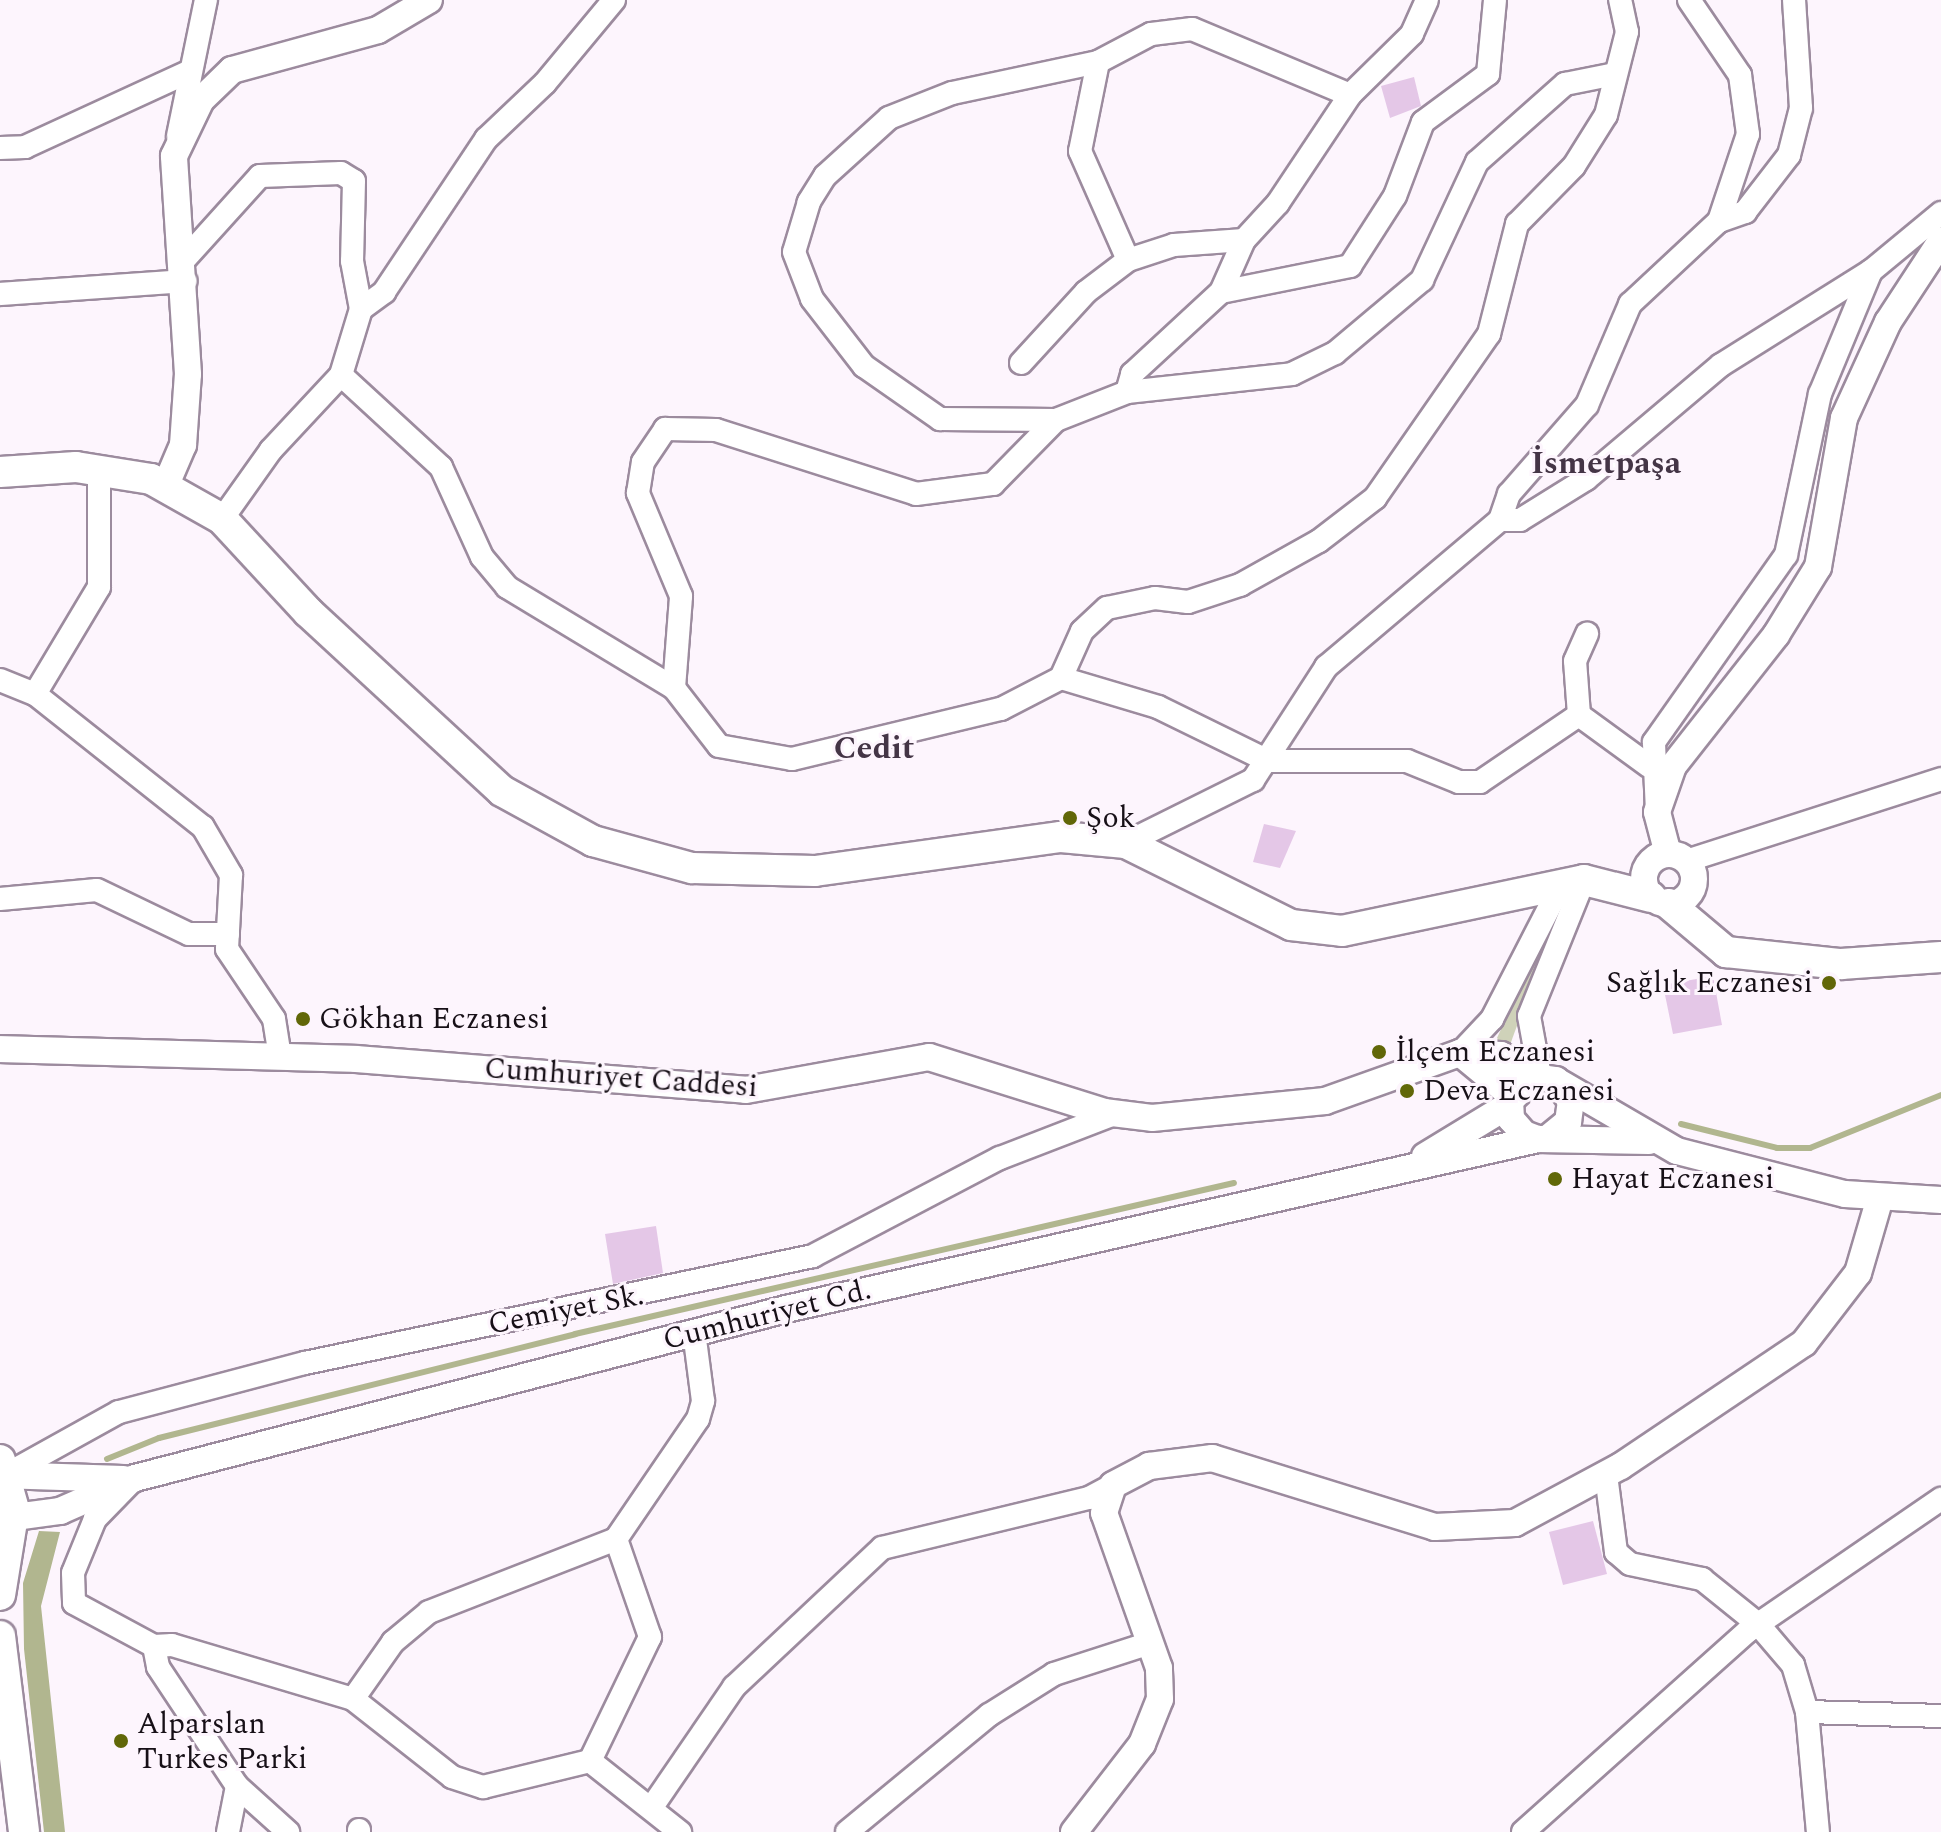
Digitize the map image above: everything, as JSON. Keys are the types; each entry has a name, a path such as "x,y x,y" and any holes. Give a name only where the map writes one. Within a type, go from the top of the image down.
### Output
{"main road":[{"path":"0,472 76,467 158,483 222,519 308,612 502,791 593,841 692,868 815,871 1061,837 1126,843 1291,925 1342,931 1572,882 1660,901 1726,952 1841,964 1941,957"},
{"path":"0,492 158,483"},
{"path":"0,1595 6,1519 2,1469"},
{"path":"0,1636 24,1832"}],"street":[{"path":"158,483 183,445 185,270 174,156 206,0"},
{"path":"174,156 201,100 232,70 378,30 429,0"},
{"path":"361,309 384,292 486,139 545,83 614,0"},
{"path":"1127,392 1132,374 1221,292 1244,240 1278,203 1350,95 1412,34 1427,0"},
{"path":"1221,292 1350,266 1395,196 1423,122 1488,74 1495,0"},
{"path":"341,375 441,467 482,557 507,587 674,688 719,746 792,759 1001,709 1061,678 1082,631 1107,608 1155,598 1188,602 1240,585 1319,541 1375,498 1489,334 1517,224 1574,166 1606,115 1627,32 1620,0"},
{"path":"1689,0 1740,75 1748,134 1719,221"},
{"path":"1126,843 1253,780 1326,667 1500,520 1509,494 1587,405 1630,304 1719,221 1745,212 1789,155 1801,108 1794,0"},
{"path":"1350,95 1192,29 1151,34 1098,62 952,93 889,118 825,176 794,252 832,331 864,366 940,419 1056,420 1127,392 1292,374 1335,353 1422,280 1477,162 1565,84 1615,74"},
{"path":"1098,62 1080,151 1128,260"},
{"path":"0,148 25,147 190,71"},
{"path":"0,294 185,270 260,176 341,173 354,181 352,261 361,309 341,375 271,450 222,519"},
{"path":"1500,520 1520,520 1586,479 1721,365 1871,271 1941,213"},
{"path":"1021,363 1086,292 1128,260 1188,243 1244,240"},
{"path":"1657,812 1673,766 1776,635 1818,567 1844,418 1888,322 1941,241"},
{"path":"1871,271 1820,394 1786,555 1654,742 1649,766 1657,812 1677,857 1693,889 1660,901 1645,870 1677,857 1941,778"},
{"path":"674,688 681,596 638,493 643,462 665,429 716,430 916,494 993,484 1056,420"},
{"path":"35,694 99,587 99,484"},
{"path":"1587,634 1575,661 1579,715 1649,766"},
{"path":"1061,678 1158,707 1268,761 1407,761 1459,782 1480,782 1579,715"},
{"path":"0,680 35,694 203,827 231,875 227,949 274,1019 280,1057"},
{"path":"1460,1053 1492,1019 1572,882"},
{"path":"1530,1087 1570,1117 1543,1138 1516,1128 1530,1087 1529,1016 1572,882"},
{"path":"0,899 97,890 189,934 228,934"},
{"name":"Cumhuriyet Caddesi","path":"0,1049 280,1057 746,1090 929,1057 1114,1114 1187,1117 1325,1101 1460,1053 1501,1055 1530,1087 1649,1141 1880,1198 1941,1200"},
{"path":"1404,1168 1530,1087"},
{"name":"Cemiyet Sk.","path":"2,1469 133,1408 305,1363 813,1256 1000,1158 1114,1114"},
{"name":"Cumhuriyet Caddesi","path":"1543,1138 1649,1141"},
{"name":"Cumhuriyet Cd.","path":"135,1478 694,1332 1543,1138"},
{"path":"654,1804 734,1687 882,1548 1089,1498 1149,1466 1212,1458 1457,1530 1515,1523 1606,1475 1804,1343 1858,1273 1880,1198"},
{"path":"353,1699 393,1642 429,1612 616,1539 698,1419 703,1401 694,1332"},
{"path":"2,1469 135,1478"},
{"path":"1606,1475 1616,1552 1630,1564 1702,1579 1758,1624 1793,1665 1807,1712 1818,1832"},
{"path":"6,1519 60,1511 135,1478"},
{"path":"135,1478 95,1519 73,1573 74,1603 154,1646 172,1645 353,1699 452,1777 483,1787 590,1761 654,1804 680,1832"},
{"path":"1074,1832 1155,1718 1162,1681 1104,1513 1113,1485"},
{"path":"1523,1832 1758,1624 1941,1499"},
{"path":"590,1761 650,1637 616,1539"},
{"path":"847,1832 989,1715 1054,1674 1150,1643"},
{"path":"154,1646 158,1667 237,1786 288,1832"},
{"path":"1807,1712 1941,1716"},
{"path":"228,1832 228,1803 237,1786"}],"shaded area":[{"path":"1563,898 1510,1045 1496,1040"},
{"path":"39,1531 60,1532 41,1606 65,1832 44,1832 24,1649 23,1583"}],"building":[{"path":"1414,77 1421,106 1390,118 1381,86"},
{"path":"1264,824 1296,831 1280,868 1253,862"},
{"path":"1713,976 1722,1025 1673,1034 1663,985"},
{"path":"656,1226 663,1273 613,1284 605,1234"},
{"path":"1593,1521 1607,1574 1563,1585 1549,1532"}],"waterway":[{"path":"1681,1124 1777,1148 1810,1148 1941,1095"},
{"path":"107,1459 159,1438 575,1334 1234,1183"}],"place":[{"name":"Şok","path":"1070,818"},
{"name":"Sağlık Eczanesi","path":"1829,983"},
{"name":"Gökhan Eczanesi","path":"303,1019"},
{"name":"İlçem Eczanesi","path":"1379,1052"},
{"name":"Deva Eczanesi","path":"1407,1091"},
{"name":"Hayat Eczanesi","path":"1555,1179"},
{"name":"Alparslan Turkes Parki","path":"121,1741"}],"district":[{"name":"İsmetpaşa","path":"1606,464"},
{"name":"Cedit","path":"874,749"}]}
